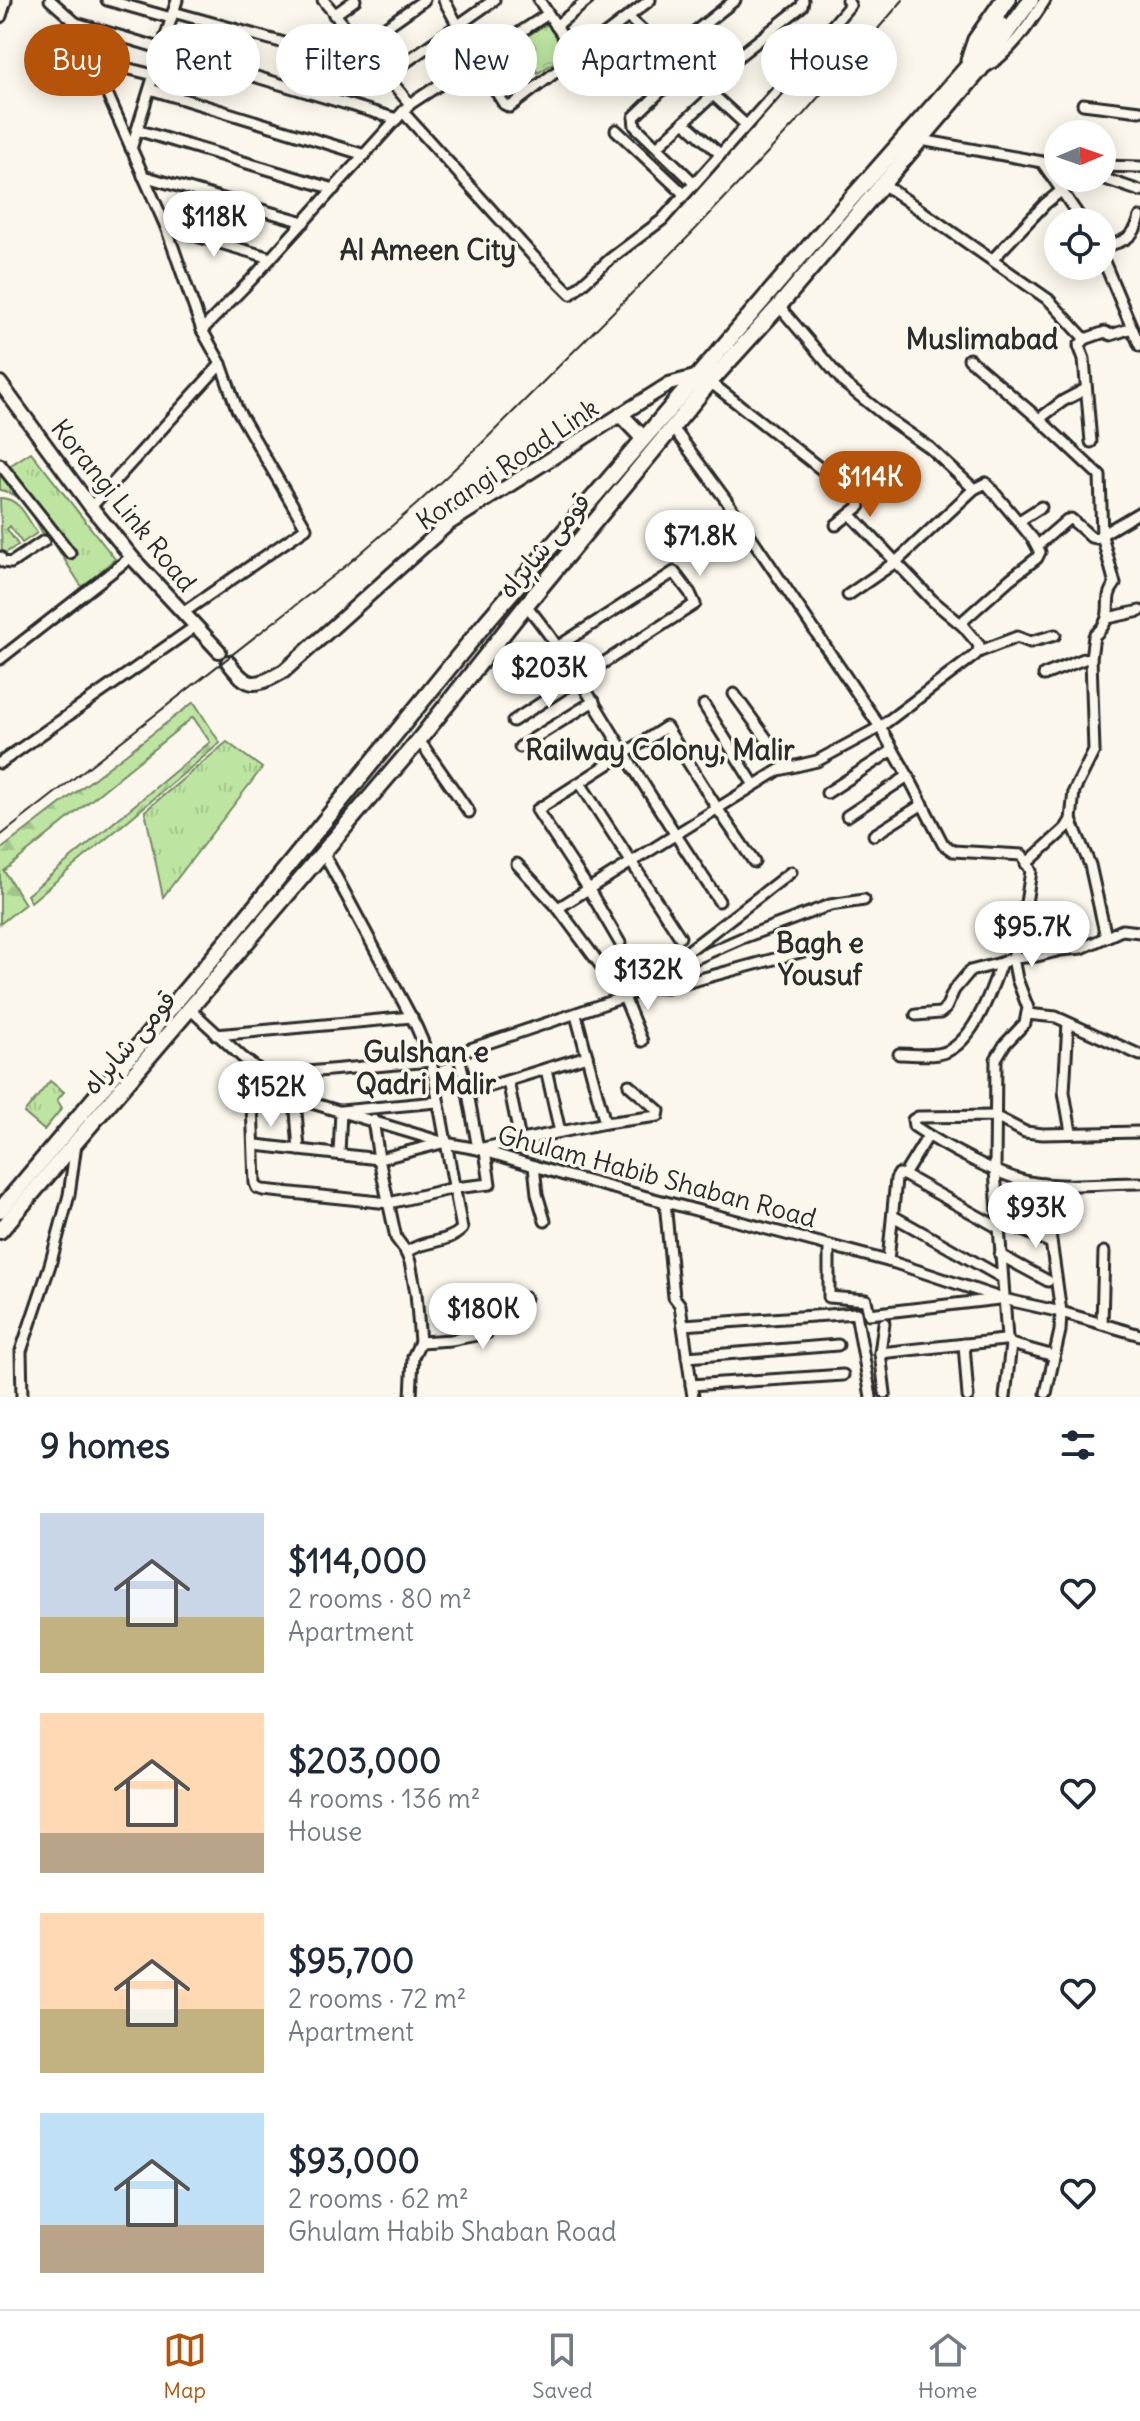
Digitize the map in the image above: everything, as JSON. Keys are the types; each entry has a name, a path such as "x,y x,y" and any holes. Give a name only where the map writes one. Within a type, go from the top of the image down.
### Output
{"highway":[{"name":"قومی شاہراہ","path":"0,1231 76,1141 91,1113 227,941 487,621 643,438 779,306 979,71 1020,0"},
{"name":"قومی شاہراہ","path":"0,1210 190,1009 419,740 673,428 705,378 955,81 993,46 1031,0"},
{"path":"621,415 643,438"}],"main road":[{"path":"955,81 966,60 1009,0"},
{"name":"Korangi Road Link","path":"228,662 240,678 253,684 284,671 448,524 669,384 705,378"},
{"name":"Korangi Link Road","path":"0,383 131,557 219,651"}],"street":[{"path":"0,16 5,0"},
{"path":"107,0 276,44"},
{"path":"169,24 177,0"},
{"path":"323,0 342,24"},
{"path":"334,15 355,0"},
{"path":"390,24 424,0"},
{"path":"444,0 457,24 494,0"},
{"path":"539,0 555,24"},
{"path":"558,24 588,0"},
{"path":"621,24 650,0"},
{"path":"705,24 735,0"},
{"path":"745,51 802,6 803,0"},
{"path":"395,96 403,112 571,294 610,259 662,220 850,5 847,0"},
{"path":"966,60 973,39 1000,0"},
{"path":"979,71 996,62 1045,0"},
{"path":"53,1 76,23 146,43"},
{"path":"533,24 548,14"},
{"path":"629,18 636,24"},
{"path":"260,74 403,112"},
{"path":"108,96 166,227 202,330 221,364 237,409 306,528 184,612"},
{"path":"131,149 148,96"},
{"path":"173,96 365,155"},
{"path":"202,330 403,112 426,96"},
{"path":"499,96 510,107 525,96"},
{"path":"656,96 634,117 635,126 694,183"},
{"path":"657,147 712,96"},
{"path":"714,96 746,125"},
{"path":"1083,104 1140,111"},
{"path":"684,122 720,154"},
{"path":"137,130 334,189"},
{"path":"616,130 684,194"},
{"path":"921,140 1044,165"},
{"path":"1116,166 1140,167"},
{"path":"143,176 304,222"},
{"path":"1116,183 1140,191"},
{"path":"883,184 1049,300 1085,339"},
{"path":"993,259 1060,192"},
{"path":"1116,243 1135,232 1140,217"},
{"path":"166,227 271,258"},
{"path":"1112,280 1140,346"},
{"path":"779,306 845,384 930,448 974,489"},
{"path":"1091,442 1084,359 1079,346 1085,339 1105,332 1111,335 1132,328"},
{"path":"969,359 1100,476 1102,536 1115,584 1109,590 1108,618 1094,636 1091,658 1094,751 1074,791 1071,820 1050,845 1026,864"},
{"path":"91,507 221,364"},
{"path":"705,378 858,498 860,506 836,525"},
{"path":"1039,419 1086,389"},
{"path":"673,428 726,500 880,727 943,844 953,851 1022,855 1031,871 1013,958 1028,1008 1027,1014 1025,1023 1005,1044 996,1059 995,1170 1001,1277 1009,1341 1005,1397"},
{"path":"0,464 70,553"},
{"path":"848,595 897,561 974,489 986,483 1019,521 1040,552 1037,558 967,615 963,626"},
{"path":"1019,521 1041,507"},
{"path":"1037,546 1067,520 1071,519 1091,537 1102,536 1140,512"},
{"path":"852,516 932,600 963,626 979,645 978,652"},
{"path":"0,557 3,562 11,563 44,541"},
{"path":"0,659 131,557"},
{"path":"513,721 695,604 674,572 557,647"},
{"path":"526,605 546,629 594,701 719,901"},
{"path":"1108,618 1140,611"},
{"path":"0,763 196,626"},
{"path":"558,908 754,785 787,767 817,761 880,727 978,652 1017,637 1030,642 1055,635"},
{"path":"1044,675 1091,658"},
{"path":"734,694 787,767"},
{"path":"520,747 594,701"},
{"path":"704,705 754,785"},
{"path":"620,943 537,810 666,727 754,862"},
{"path":"419,740 469,812"},
{"path":"827,793 893,750"},
{"path":"847,816 908,776"},
{"path":"580,783 680,937"},
{"path":"874,835 923,804"},
{"path":"1071,820 1090,865 1106,937"},
{"path":"323,852 412,1017 431,1061 462,1229 451,1239 412,1248 406,1253"},
{"path":"517,864 558,908 624,997 642,1041"},
{"path":"458,1053 490,1184 454,1188 389,1203 257,1188 251,1077 431,1061 624,997 646,987 791,872"},
{"path":"658,975 742,938 830,905 864,900"},
{"path":"916,1015 940,1013 970,971 1013,958 1082,948 1122,930 1140,932"},
{"path":"646,987 667,988 815,948"},
{"path":"899,1054 940,1054 953,1048 974,1027 1001,963"},
{"name":"Ghulam Habib Shaban Road","path":"190,1009 216,1035 295,1098 445,1143 482,1150 888,1261 1003,1299 1140,1335"},
{"path":"1027,1014 1056,1017 1140,1055"},
{"path":"576,1015 605,1123"},
{"path":"216,1035 412,1017"},
{"path":"1068,1023 1064,1092 1071,1132"},
{"path":"468,1093 587,1056"},
{"path":"546,1069 560,1132"},
{"path":"508,1081 520,1140"},
{"path":"482,1150 660,1114 629,1085"},
{"path":"295,1098 299,1150"},
{"path":"339,1154 341,1111 437,1102"},
{"path":"1140,1132 1043,1134 1025,1132 994,1116 918,1117 913,1120 914,1126 928,1136 1012,1179 1043,1184 1140,1183"},
{"path":"373,1120 396,1238 406,1253 416,1293 420,1342 413,1357 411,1397"},
{"path":"904,1175 928,1136"},
{"path":"22,1397 21,1351 50,1265 69,1195 76,1141"},
{"path":"256,1145 379,1159 445,1143"},
{"path":"534,1166 537,1194 545,1221"},
{"path":"888,1261 899,1174 998,1224 1051,1243"},
{"path":"1043,1184 1061,1312 1046,1393"},
{"path":"665,1202 674,1297 680,1305 693,1397"},
{"path":"893,1216 1001,1277"},
{"path":"829,1246 829,1297 866,1300 869,1314 1003,1299"},
{"path":"1102,1324 1104,1252"},
{"path":"1000,1255 1048,1281"},
{"path":"420,1342 487,1333 502,1300 525,1298"},
{"path":"683,1325 856,1313 871,1397"},
{"path":"884,1323 880,1353 885,1393"},
{"path":"880,1353 1004,1340 1054,1356"},
{"path":"964,1344 968,1397"},
{"path":"687,1357 838,1345"},
{"path":"691,1385 843,1375"}],"green space":[{"path":"548,23 553,30 553,63 538,73 537,71 537,30"},
{"path":"31,452 115,559 82,587 22,500 0,490 0,472"},
{"path":"0,498 18,505 37,533 22,543 10,526 7,529 18,545 2,555"},
{"path":"194,702 220,743 31,902 27,895 210,742 193,717 4,871 25,904 0,924 0,850"},
{"path":"227,742 262,768 163,897 145,811"},
{"path":"50,1081 64,1092 57,1100 62,1108 44,1130 24,1113"}],"railway":[{"path":"0,836 348,564 417,504 690,235 802,116 903,0"}],"district":[{"name":"Al Ameen City","path":"428,250"},
{"name":"Muslimabad","path":"982,339"},
{"name":"Railway Colony, Malir","path":"660,750"},
{"name":"Bagh e Yousuf","path":"820,959"},
{"name":"Gulshan e Qadri Malir","path":"426,1068"}]}
